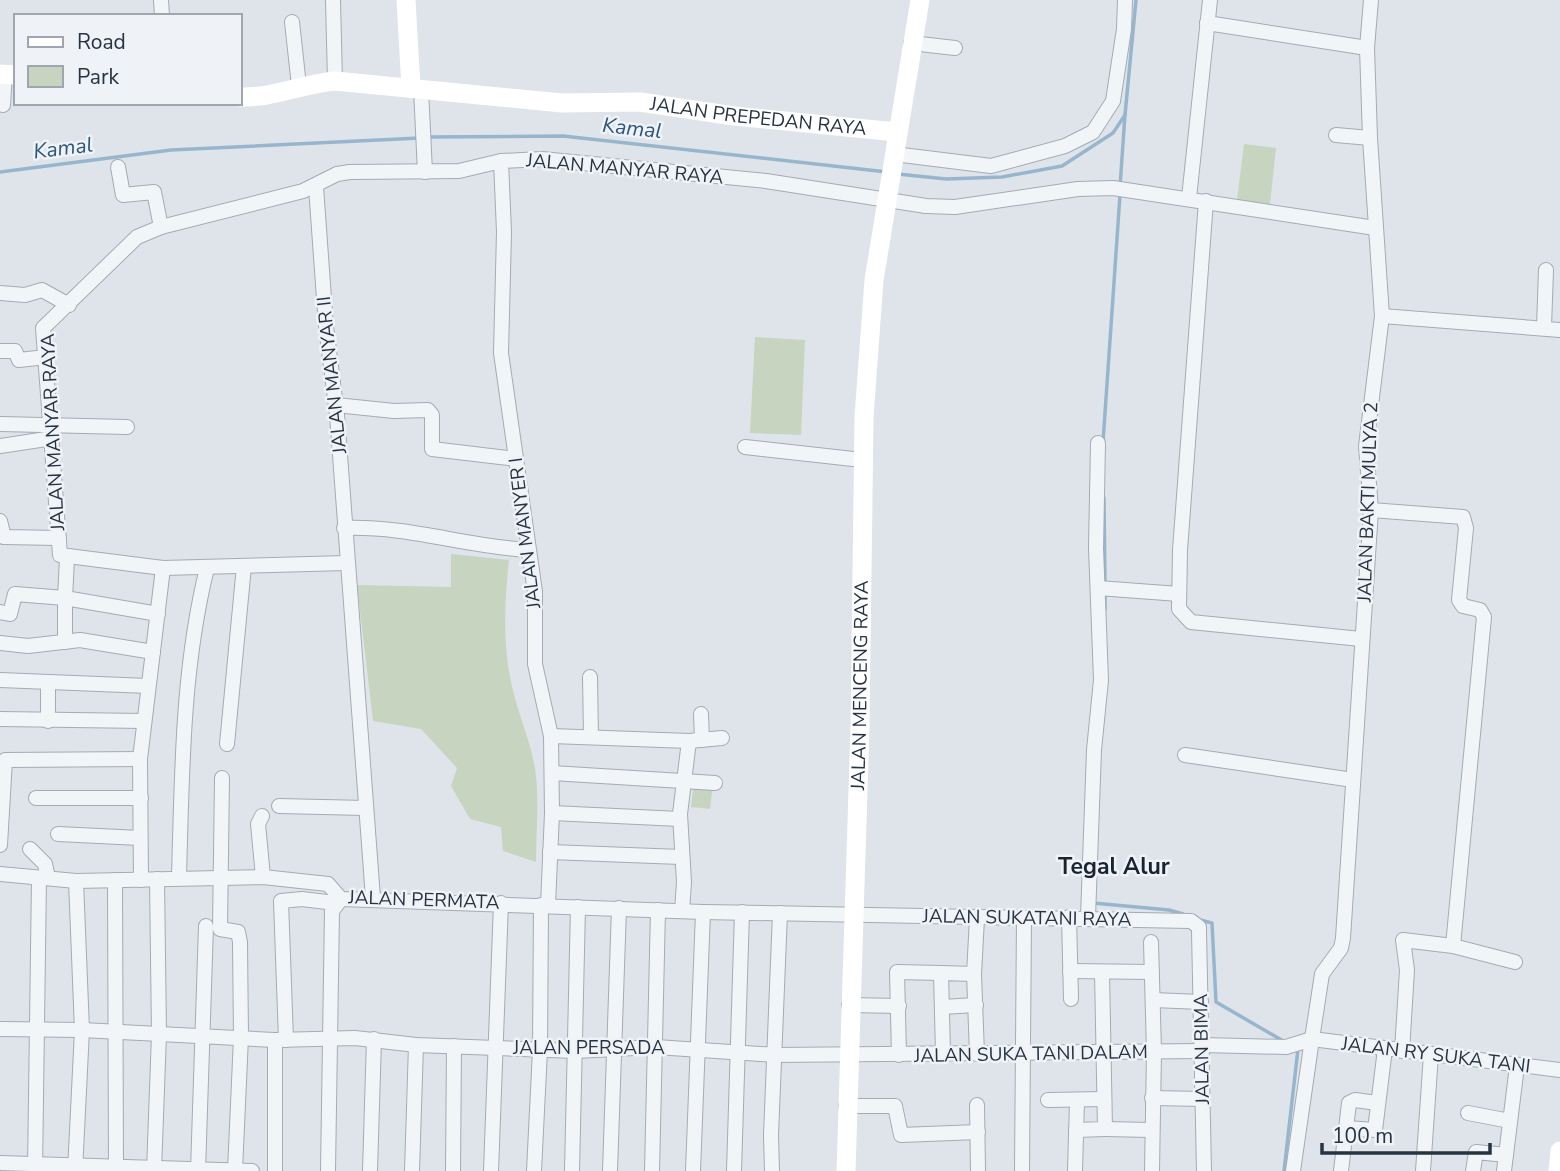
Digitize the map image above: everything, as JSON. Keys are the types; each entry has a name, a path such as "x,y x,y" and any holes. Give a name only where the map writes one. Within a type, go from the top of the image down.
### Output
{"street":[{"path":"333,0 335,81"},
{"path":"406,0 421,116 425,172"},
{"name":"JALAN MENCENG RAYA","path":"846,1171 846,1106 854,1056 849,1005 860,727 862,460 874,280 920,0"},
{"path":"894,158 991,166 1065,146 1093,132 1113,101 1124,29 1125,0"},
{"path":"1189,198 1210,0"},
{"name":"JALAN BAKTI MULYA 2","path":"1312,1039 1322,974 1341,948 1343,937 1371,510 1366,446 1382,316 1370,138 1367,48 1371,0"},
{"path":"292,22 299,86"},
{"path":"1208,23 1367,48"},
{"path":"911,43 955,48"},
{"path":"3,105 7,74"},
{"name":"JALAN PREPEDAN RAYA","path":"242,97 271,96 299,86 335,81 562,103 640,102 734,116 897,132"},
{"path":"1336,135 1370,138"},
{"name":"JALAN MANYAR RAYA","path":"346,563 163,568 60,555 43,328 129,243 161,227 316,187 337,174 468,169 502,161 542,159 888,192 955,207 988,205 1078,189 1113,188 1189,198 1324,223 1375,228"},
{"name":"JALAN MANYER I","path":"502,161 504,232 501,353 535,592 535,664 551,736 552,813 544,905 534,1171"},
{"path":"118,167 123,195 154,192 161,227"},
{"name":"JALAN MANYAR II","path":"316,187 336,405 346,563"},
{"path":"1206,201 1179,594 1181,613 1191,622 1361,639"},
{"path":"1544,327 1546,270"},
{"path":"0,293 25,295 42,290 69,305"},
{"path":"1382,316 1560,330"},
{"path":"0,351 15,351 19,360 46,357"},
{"path":"336,405 394,411 428,410 432,415 432,449 516,459"},
{"path":"0,424 52,432"},
{"path":"0,446 52,432 127,427"},
{"path":"1088,917 1094,750 1101,680 1102,588 1098,443"},
{"path":"745,447 862,460"},
{"path":"1371,510 1463,517 1466,528 1459,600 1463,606 1480,610 1484,617 1453,946"},
{"path":"0,521 4,537 59,538"},
{"path":"344,528 413,530 486,547 528,550"},
{"path":"65,642 67,558"},
{"path":"346,563 373,898"},
{"path":"227,744 231,674 244,566"},
{"path":"141,880 140,759 163,568"},
{"path":"179,877 182,740 194,622 207,568"},
{"path":"1102,588 1179,594"},
{"path":"0,612 10,614 15,594 65,598 158,614"},
{"path":"0,643 28,646 80,640 153,652"},
{"path":"590,677 591,737"},
{"path":"0,680 148,687"},
{"path":"48,683 48,721"},
{"path":"682,911 684,882 680,820 683,780 701,714"},
{"path":"0,719 144,721"},
{"path":"551,736 695,740 722,738"},
{"path":"1185,755 1353,780"},
{"path":"0,845 4,761 140,759"},
{"path":"552,773 715,783"},
{"path":"222,778 220,929 239,933 241,1037 235,1171"},
{"path":"36,798 141,799"},
{"path":"279,806 366,808"},
{"path":"552,813 680,820"},
{"path":"262,816 258,824 269,878 273,893 281,901 275,1171"},
{"path":"58,834 140,838"},
{"path":"30,849 44,864 36,1168"},
{"path":"550,852 681,857"},
{"name":"JALAN PERMATA","path":"0,874 76,881 179,877 269,878 327,884 338,901 373,898 703,912 854,914"},
{"path":"154,1170 159,1034 157,879"},
{"path":"114,1169 117,1031 115,880"},
{"path":"75,1169 82,1030 76,881"},
{"path":"281,901 338,901 332,911 328,1171"},
{"path":"491,1171 501,903"},
{"path":"572,1171 578,907"},
{"path":"610,1171 619,908"},
{"path":"652,1171 658,910"},
{"path":"693,1171 703,912"},
{"path":"734,1171 742,912"},
{"path":"772,1171 771,1135 780,913"},
{"name":"JALAN SUKATANI RAYA","path":"854,914 977,918 1088,917 1191,921 1199,927"},
{"path":"977,918 974,974 977,1054"},
{"path":"1021,1171 1024,918"},
{"path":"1069,918 1071,999"},
{"path":"198,1170 206,926"},
{"name":"JALAN BIMA","path":"1199,927 1204,1171"},
{"path":"1402,1051 1407,970 1403,940 1453,946 1515,962"},
{"path":"1151,942 1154,1052 1152,1171"},
{"path":"1070,971 1152,972"},
{"path":"900,1055 897,972 974,974"},
{"path":"1102,972 1105,1129"},
{"path":"941,973 943,1054"},
{"path":"1153,1000 1201,1002"},
{"path":"849,1005 899,1006"},
{"path":"942,1007 975,1005"},
{"name":"JALAN PERSADA","path":"0,1029 117,1031 280,1040 374,1039 416,1045 540,1050 656,1047 776,1055 854,1056"},
{"path":"1066,1052 1067,1036"},
{"path":"370,1171 374,1039"},
{"path":"1293,1171 1312,1039"},
{"name":"JALAN RY SUKA TANI","path":"1202,1048 1292,1045 1312,1039 1560,1070"},
{"path":"412,1171 416,1045"},
{"path":"453,1171 454,1046"},
{"name":"JALAN SUKA TANI DALAM","path":"854,1056 1154,1052 1202,1048"},
{"path":"1346,1128 1373,1132 1385,1049"},
{"path":"1423,1171 1431,1054"},
{"path":"1504,1171 1517,1066"},
{"path":"1152,1098 1203,1099"},
{"path":"1048,1100 1104,1099"},
{"path":"1341,1171 1351,1100 1377,1103"},
{"path":"1075,1171 1077,1101"},
{"path":"977,1105 978,1171"},
{"path":"846,1106 895,1106 901,1135 978,1132"},
{"path":"1468,1114 1510,1121"},
{"path":"1076,1130 1151,1130"},
{"path":"1558,1171 1560,1151"},
{"path":"1473,1171 1476,1152 1506,1155"},
{"path":"0,1163 36,1168 252,1171"}],"green space":[{"path":"1244,144 1276,148 1269,213 1236,208"},
{"path":"755,337 805,340 801,435 750,433"},
{"path":"451,554 509,560 505,612 506,647 511,681 535,766 536,862 503,851 501,827 470,819 451,786 457,768 421,729 373,721 357,585 451,587"},
{"path":"694,782 713,784 710,809 691,807"}],"waterway":[{"name":"Kamal","path":"898,174 946,179 1002,177 1062,166 1113,133 1125,115 1136,0"},
{"path":"1120,187 1125,114"},
{"name":"Kamal","path":"427,137 563,136 887,172"},
{"name":"Kamal","path":"0,172 171,150 420,138"},
{"path":"1103,442 1120,195"},
{"path":"1104,498 1105,585"},
{"path":"1105,593 1105,610"},
{"path":"1093,903 1169,910 1183,914"},
{"path":"1200,920 1212,923 1216,1002 1285,1042"},
{"path":"1284,1171 1298,1049"}],"district":[{"name":"Tegal Alur","path":"1114,866"}]}
